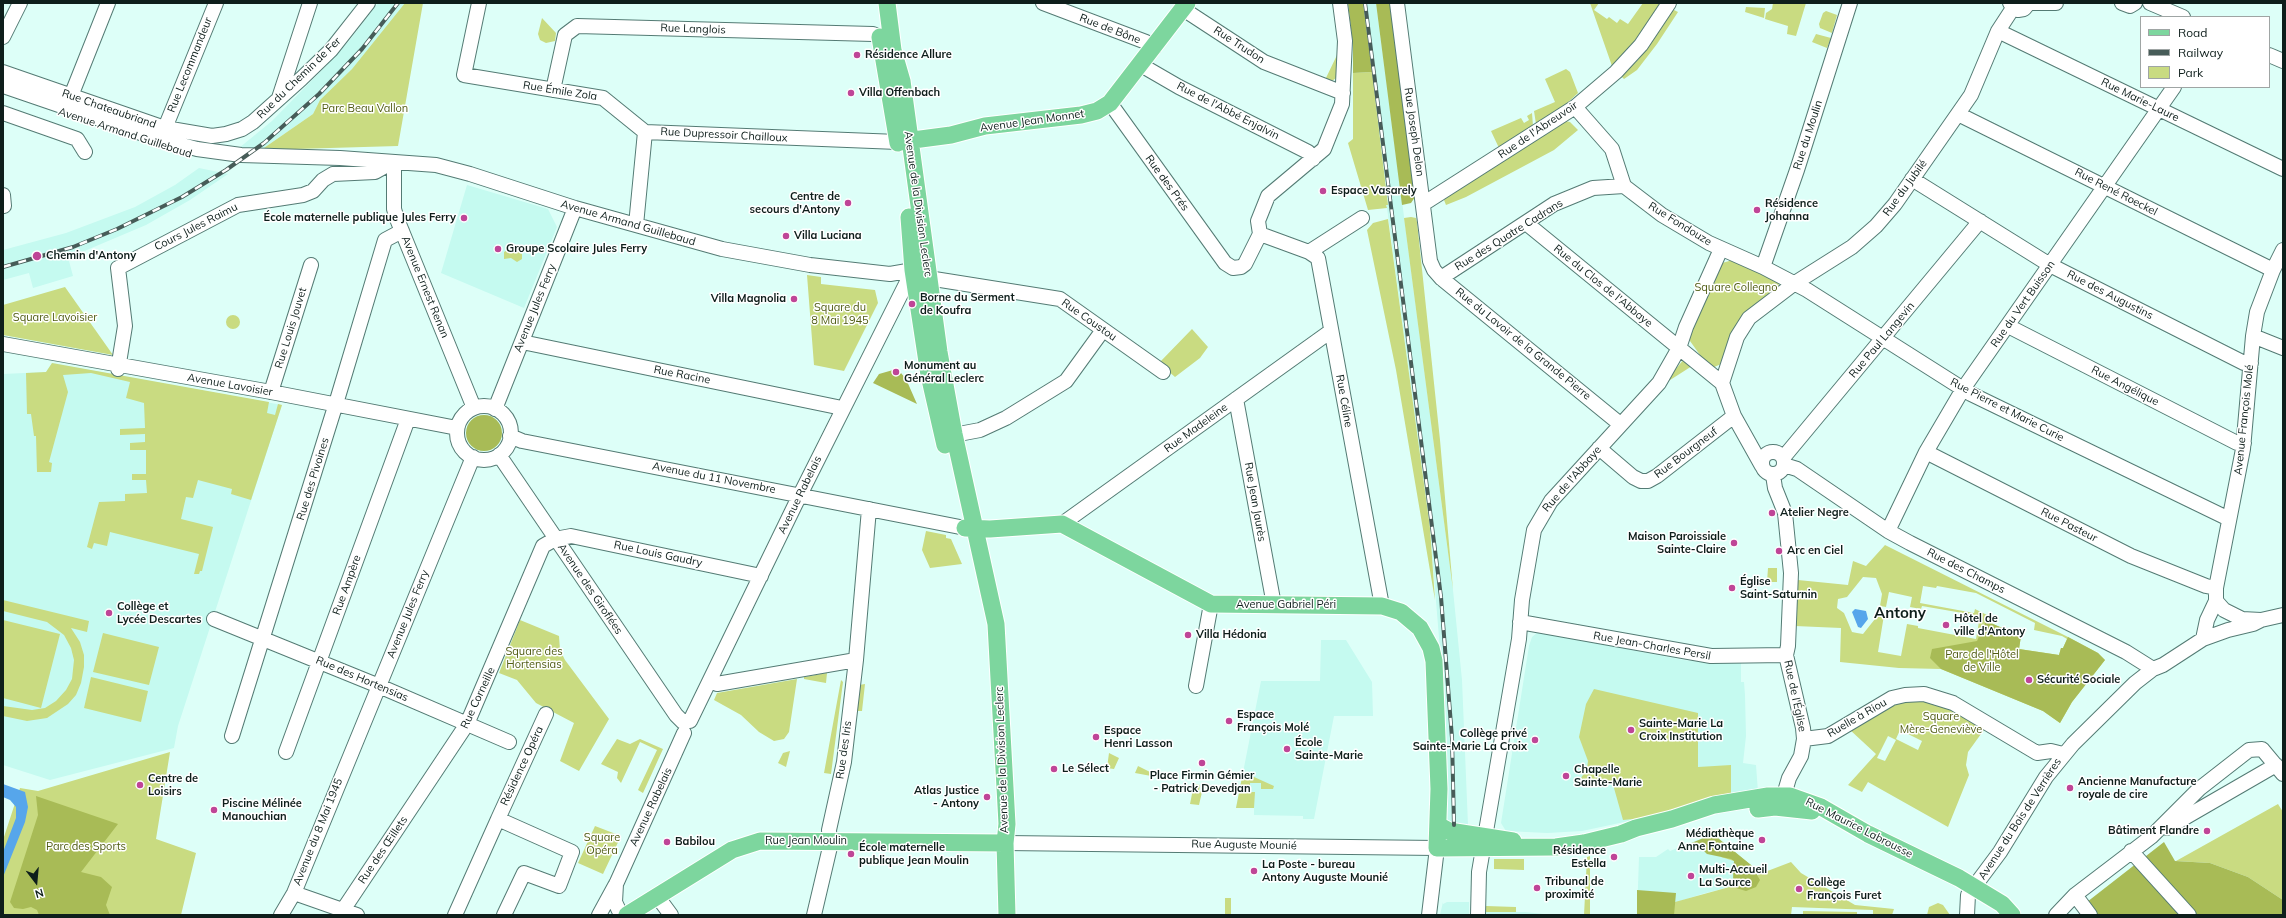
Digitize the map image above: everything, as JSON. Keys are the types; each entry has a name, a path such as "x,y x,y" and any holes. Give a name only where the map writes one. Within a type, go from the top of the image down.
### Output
{"main road":[{"name":"Avenue de la Division Leclerc","path":"878,3 880,37 904,141 920,286 948,436 970,529 996,624 1007,824 1005,843 1007,915"},
{"name":"Avenue de la Division Leclerc","path":"886,3 894,50 902,81 904,141 913,270 920,286"},
{"name":"Avenue Jean Monnet","path":"904,141 951,135 985,126 1081,115 1097,111 1110,103 1141,65 1185,6"},
{"name":"Avenue Gabriel Péri","path":"1062,524 1211,604 1382,606 1401,612 1411,619 1420,628 1431,648 1434,661 1439,789 1437,848"},
{"path":"970,529 1062,524"},
{"name":"Rue Maurice Labrousse","path":"1484,842 1549,847 1584,843 1621,834 1636,828 1672,819 1714,805 1803,799 1821,807 1868,834 1971,902"},
{"path":"1438,825 1449,831 1484,842"},
{"name":"Rue Jean Moulin","path":"627,915 732,850 760,841 829,840 1005,843"},
{"name":"Rue Auguste Mounié","path":"1437,848 1484,842"},
{"path":"1971,902 2003,915"},
{"path":"1971,902 2002,904 2012,915"}],"street":[{"path":"3,36 20,3"},
{"path":"71,96 108,3"},
{"name":"Rue Lecommandeur","path":"165,128 216,3"},
{"path":"279,99 310,3"},
{"name":"Rue du Chemin de Fer","path":"217,136 242,129 279,99 331,50 368,3"},
{"name":"Rue Émile Zola","path":"479,3 464,75 603,98 645,132"},
{"name":"Rue de Bône","path":"1043,3 1146,42 1154,48"},
{"path":"1340,3 1345,41 1342,104 1324,149 1268,196 1258,221 1260,234 1310,252 1362,218"},
{"name":"Rue Joseph Delon","path":"1397,3 1430,260"},
{"name":"Rue de l'Abreuvoir","path":"1423,204 1575,107 1616,72 1641,45 1669,3"},
{"name":"Rue du Moulin","path":"1763,267 1797,170 1850,3"},
{"path":"2012,5 2024,9 2029,3"},
{"path":"2033,3 2056,3"},
{"path":"2122,3 2126,6 2135,3"},
{"path":"2150,3 2181,16"},
{"name":"Rue du Jubilé","path":"1795,283 1852,247 1864,237 1895,204 1971,95 1998,31 2012,5"},
{"name":"Rue Trudon","path":"1185,6 1264,62 1343,93"},
{"name":"Rue Langlois","path":"553,90 565,35 577,26 873,34 880,37"},
{"name":"Rue Marie-Laure","path":"1998,31 2283,169"},
{"path":"2270,54 2283,61"},
{"name":"Rue de l'Abbé Enjalvin","path":"1141,65 1179,87 1308,152 1313,159"},
{"name":"Rue Chateaubriand","path":"3,72 165,128 217,136"},
{"name":"Avenue Armand Guillebaud","path":"3,86 152,137 197,149 241,156 325,158 394,162 448,168 575,208 722,249 810,265 890,274 913,270"},
{"name":"Rue du Vert Buisson","path":"1888,531 1926,452 1963,388 2008,326 2173,88"},
{"name":"Avenue Armand Guillebaud","path":"3,93 151,144 196,156 236,162 287,166 340,166 369,161"},
{"name":"Rue des Prés","path":"1110,103 1225,263 1234,268 1245,264 1260,234"},
{"path":"1575,107 1612,149 1624,186"},
{"path":"3,113 77,139 85,152"},
{"name":"Rue René Roeckel","path":"1958,114 2273,270"},
{"name":"Rue Dupressoir Chailloux","path":"636,225 645,132 904,141"},
{"name":"Avenue Ernest Renan","path":"394,162 394,209 474,408"},
{"name":"Cours Jules Raimu","path":"119,368 125,326 118,268 238,205 302,195 313,191 323,180 333,174 375,172 394,162"},
{"name":"Rue des Augustins","path":"1912,179 2050,265 2244,363 2251,363"},
{"name":"Rue Fondouze","path":"1624,186 1662,215 1721,249 1763,267"},
{"name":"Rue des Quatre Cadrans","path":"1442,278 1554,204 1594,188 1624,186"},
{"name":"Avenue Jules Ferry","path":"495,409 575,208"},
{"name":"Rue Paul Langevin","path":"1778,463 1980,221"},
{"name":"Rue du Clos de l'Abbaye","path":"1526,223 1722,383"},
{"name":"Rue des Pivoines","path":"232,736 336,404 385,240 402,231"},
{"name":"Rue de l'Abbaye","path":"1478,915 1479,872 1519,639 1520,622 1534,530 1550,501 1659,383 1679,348 1686,327 1721,249"},
{"name":"Avenue François Molé","path":"2217,618 2229,519 2244,443 2253,336 2257,312 2273,270 2283,250"},
{"name":"Rue Céline","path":"1310,252 1318,258 1382,606"},
{"name":"Rue du Lavoir de la Grande Pierre","path":"1430,260 1442,278 1620,424"},
{"name":"Rue Louis Jouvet","path":"272,392 311,265"},
{"path":"1742,429 1778,463 1767,473 1734,416 1722,383 1733,347 1749,318 1795,283 1763,267"},
{"path":"890,274 920,286"},
{"name":"Rue Pierre et Marie Curie","path":"1795,283 1884,337 1963,388 2229,519"},
{"name":"Rue Coustou","path":"920,286 1060,299 1163,372"},
{"name":"Avenue Rabelais","path":"599,915 617,882 686,725 710,680 842,408 920,286"},
{"name":"Rue Angélique","path":"2008,326 2237,443 2244,443"},
{"path":"948,436 980,430 1006,418 1066,381 1103,330"},
{"name":"Rue Madeleine","path":"1062,524 1331,331"},
{"path":"2253,336 2283,348"},
{"name":"Rue Racine","path":"522,342 842,408"},
{"name":"Avenue Lavoisier","path":"3,344 119,368 272,392 408,420 457,428"},
{"name":"Rue Jean Jaurès","path":"1236,399 1274,605"},
{"path":"488,406 495,409 507,420 510,436 508,444 499,455 490,459 473,457 465,452 460,445 457,428 461,419 474,408 488,406"},
{"name":"Rue Bourgneuf","path":"1599,448 1633,477 1641,481 1648,481 1657,476 1734,416"},
{"name":"Rue Ampère","path":"286,752 408,420"},
{"name":"Avenue du 11 Novembre","path":"510,436 522,441 970,529"},
{"name":"Rue Pasteur","path":"1926,452 2131,556 2206,586 2217,618"},
{"name":"Avenue des Giroflées","path":"499,455 555,538 686,725"},
{"name":"Avenue Jules Ferry","path":"343,770 473,457"},
{"name":"Rue des Champs","path":"1778,463 1797,469 1888,531 2126,652 2153,669"},
{"name":"Rue de l'Église","path":"1778,463 1775,488 1785,513 1791,573 1788,646 1786,655 1803,728 1804,739 1801,756 1789,778 1780,801"},
{"name":"Rue des Iris","path":"814,915 830,847 829,830 844,762 856,660 869,509"},
{"name":"Rue Louis Gaudry","path":"555,538 571,536 761,576"},
{"name":"Rue Corneille","path":"423,791 467,724 543,546 555,538"},
{"path":"1196,686 1211,604"},
{"path":"2217,618 2261,620 2281,618"},
{"name":"Avenue du Bois de Verrières","path":"1971,902 2046,777 2063,754 2134,683 2153,669 2163,665 2217,618"},
{"name":"Rue des Hortensias","path":"214,620 319,661 509,742"},
{"name":"Rue Jean-Charles Persil","path":"1520,622 1711,656 1786,655"},
{"path":"710,680 717,684 856,660"},
{"name":"Ruelle à Riou","path":"1804,739 1828,736 1892,698 1905,695 1924,694 1953,703 2037,753 2051,751 2063,754"},
{"name":"Résidence Opéra","path":"455,915 546,714"},
{"path":"2056,915 2075,895 2151,837 2199,788 2249,750 2262,749 2279,770 2151,837"},
{"name":"Avenue du 8 Mai 1945","path":"288,915 294,893 343,770"},
{"name":"Rue des Œillets","path":"343,910 423,791"},
{"name":"Résidence Opéra","path":"498,819 572,852 559,886 524,873 504,915"},
{"name":"Rue Auguste Mounié","path":"1005,843 1437,848"},
{"path":"1429,915 1437,848"},
{"path":"2131,852 2189,915"},
{"name":"Avenue Rabelais","path":"617,882 615,902 621,915"},
{"path":"294,893 357,915"},
{"name":"Avenue du 8 Mai 1945","path":"281,915 294,893"},
{"path":"2075,895 2090,915"},
{"path":"657,896 671,915"}],"shaded area":[{"path":"378,3 405,3 352,69 320,100 313,114 261,150 239,148 272,121 324,68 349,41"},
{"path":"1363,3 1376,3 1453,590 1462,680 1468,825 1453,825 1447,822 1441,662 1430,528 1386,205 1388,204"},
{"path":"199,168 228,174 190,200 146,225 75,255 76,258 69,261 73,276 33,288 29,273 3,280 3,250 66,233 135,207 175,185"},
{"name":"Groupe Scolaire Jules Ferry","path":"467,185 548,209 557,227 524,308 441,273"},
{"name":"Collège et Lycée Descartes","path":"52,363 282,405 178,726 174,748 50,780 3,765 3,374 46,372"},
{"name":"Sainte-Marie La Croix Institution","path":"1538,632 1683,660 1713,663 1741,662 1741,682 1744,682 1745,695 1746,736 1743,763 1756,765 1758,792 1715,797 1643,818 1582,831 1547,833 1506,831 1501,823 1529,646 1532,637"},
{"name":"École Sainte-Marie","path":"1321,640 1346,640 1372,682 1373,716 1334,716 1314,819 1303,819 1303,816 1254,815 1254,808 1236,808 1261,681 1320,681"},
{"name":"Multi-Accueil La Source","path":"1713,834 1741,857 1733,886 1702,894 1637,915 1639,857 1656,857 1668,849 1670,851"},
{"path":"1443,902 1443,904 1447,902 1469,902 1469,915 1440,915"},
{"path":"1486,912 1525,912 1553,915 1486,915"}],"green space":[{"name":"Parc Beau Vallon","path":"405,3 423,3 398,146 261,150 313,114 320,100 352,69"},
{"path":"1348,3 1363,3 1372,72 1353,73 1353,46"},
{"path":"1376,3 1391,3 1415,197 1411,203 1402,205"},
{"path":"1590,3 1599,3 1594,10 1607,19 1609,17 1617,23 1620,19 1628,24 1643,3 1661,3 1631,46 1612,66"},
{"path":"1773,3 1806,3 1796,36 1787,34 1788,26 1765,19 1766,13 1772,9"},
{"path":"1746,7 1765,8 1764,18 1745,12"},
{"path":"1674,10 1678,12 1657,44 1637,70 1624,79 1620,75 1638,60 1671,11"},
{"path":"1826,11 1837,15 1832,33 1820,28 1819,24 1823,13"},
{"path":"542,18 556,33 555,41 546,43 540,40 538,34"},
{"path":"1816,34 1831,38 1827,48 1812,42"},
{"path":"1338,53 1336,78 1332,81 1325,80"},
{"path":"1566,69 1570,72 1578,93 1564,106 1536,124 1534,111 1555,102 1545,79"},
{"path":"1372,72 1388,205 1386,205 1387,208 1368,210 1348,143 1353,139 1353,73"},
{"path":"1532,113 1533,126 1499,148 1491,131 1521,118 1524,123 1529,120 1527,116"},
{"path":"1565,121 1570,122 1578,130 1554,150 1466,197 1446,205 1444,200 1447,196"},
{"path":"1404,218 1416,218 1417,222 1440,440 1453,590"},
{"path":"1388,219 1430,528 1435,600 1396,370 1367,230 1373,223"},
{"path":"509,249 522,254 522,259 517,262 511,258 504,259 504,252"},
{"name":"Square Collegno","path":"1733,260 1756,268 1778,282 1779,286 1721,364 1710,369 1690,341 1689,334 1722,263"},
{"name":"Square du 8 Mai 1945","path":"807,275 821,277 821,284 875,290 878,303 844,371 814,365"},
{"name":"Square Lavoisier","path":"65,287 113,355 3,335 3,305"},
{"path":"233,315 238,317 240,322 238,327 233,329 228,327 226,322 228,317"},
{"path":"1192,329 1208,347 1200,358 1175,377 1159,363"},
{"path":"1684,359 1692,366 1667,382 1666,381"},
{"path":"52,363 269,402 267,413 275,415 278,404 282,405 251,500 231,494 232,489 198,480 193,498 186,497 181,519 213,527 202,571 200,571 199,574 194,574 199,554 110,532 107,546 94,543 92,549 87,547 99,502 125,501 125,494 147,493 146,480 132,480 132,474 146,474 146,450 130,450 130,443 145,442 145,434 120,435 120,429 145,428 144,403 126,398 130,382 91,373 63,375 68,392 49,462 52,463 51,472 37,472 36,436 34,436 31,414 27,414 26,373 46,372"},
{"path":"893,370 893,372 899,375 901,373 906,379 917,404 873,383 879,374"},
{"path":"488,415 497,420 501,426 501,440 497,446 488,451 480,451 471,446 467,440 466,429 471,420 477,416"},
{"path":"926,531 946,535 946,538 951,539 962,564 930,568 922,550"},
{"name":"Parc de l'Hôtel de Ville","path":"1885,545 2068,637 2098,653 2105,660 2072,702 2060,723 2043,711 1941,669 1899,668 1840,662 1841,628 1795,626 1798,580 1848,585 1853,561 1866,566","holes":["1863,577 1876,578 1882,594 1880,606 1886,607 1889,592 1912,597 1910,607 1921,609 1922,606 1980,616 1976,639 1918,628 1918,626 1907,624 1901,656 1878,652 1884,615 1879,614 1863,634 1852,632 1844,613 1837,608 1838,599 1847,597","1923,586 1936,588 1937,586 1976,593 2035,623 2034,630 2062,636 2067,639 2063,648 2061,648 2059,655 2019,649 2021,636 1986,621 1989,616 1975,609 1974,613 1920,603"]},
{"path":"1768,568 1777,568 1777,582 1767,582"},
{"path":"3,600 89,621 87,632 71,628 80,642 84,655 84,667 81,683 76,695 68,704 47,718 27,721 3,716 3,706 32,710 45,708 56,701 66,690 72,679 74,660 71,648 64,635 47,622 3,611"},
{"path":"3,620 60,634 41,708 3,698"},
{"name":"Square des Hortensias","path":"520,620 559,636 560,650 565,660 609,719 579,771 560,761 574,723 536,703 517,680 499,673"},
{"path":"1986,621 2021,636 2019,649 2059,655 2061,648 2063,648 2068,637 2098,653 2105,660 2072,702 2060,723 2043,711 1941,669 1930,658 1932,649 1977,641"},
{"path":"103,633 159,647 149,685 93,672"},
{"path":"827,673 826,683 804,679 804,677"},
{"path":"91,677 148,691 141,722 84,708"},
{"path":"797,679 789,732 784,739 774,741 759,732 741,715 714,700 717,693"},
{"path":"841,680 843,682 831,774 824,773"},
{"path":"865,684 862,711 856,711 859,685"},
{"path":"1594,689 1698,713 1698,767 1731,765 1731,799 1715,797 1643,818 1623,820 1612,781 1596,781 1595,786 1581,778 1587,769 1588,761 1579,737 1586,704"},
{"name":"Square Mère-Geneviève","path":"1914,698 1944,703 1986,727 1968,752 1966,765 1969,775 1948,827 1868,782 1862,792 1848,785 1876,754 1849,729 1888,706","holes":["1900,730 1922,741 1918,750 1896,739","1888,736 1896,740 1885,761 1877,758"]},
{"path":"617,739 630,744 640,739 663,749 643,793 638,790 657,750 640,742 621,783 617,778 618,772 601,764"},
{"path":"790,751 786,767 778,763 783,753"},
{"name":"Parc des Sports","path":"170,752 156,839 196,853 181,915 3,915 3,840 20,788 38,791"},
{"path":"1109,753 1119,758 1114,769 1107,768"},
{"path":"1138,766 1162,778 1135,773"},
{"path":"1243,772 1274,786 1273,789 1261,789 1261,783 1250,783 1250,792 1255,792 1254,808 1236,808"},
{"path":"1194,784 1200,785 1199,791 1202,792 1199,805 1190,804"},
{"path":"36,796 118,824 81,872 101,877 112,887 106,905 110,915 39,915 37,910 31,907 23,909 14,908 10,902 38,815"},
{"path":"2278,804 2283,812 2283,900 2248,877 2210,863 2176,861"},
{"name":"Square Opéra","path":"595,826 621,836 603,874 578,863"},
{"path":"1713,834 1751,865 1760,880 1756,887 1746,891 1736,888 1733,881 1734,861 1731,859 1707,854 1702,849 1694,847 1682,847"},
{"path":"2164,842 2175,861 2210,863 2248,877 2283,900 2283,915 2096,915 2087,902"},
{"path":"1723,843 1751,865 1757,875 1791,862 1801,873 1855,905 1894,909 1892,915 1873,915 1873,910 1792,907 1791,915 1657,915 1675,902 1733,886 1734,861 1721,857"},
{"path":"1590,856 1590,915 1584,915 1587,857"},
{"path":"1494,859 1524,859 1524,870 1494,869"},
{"path":"1637,890 1676,893 1674,915 1637,915"},
{"path":"1225,898 1231,898 1231,915 1225,915"},
{"path":"1938,903 1943,905 1950,915 1927,915 1929,907"},
{"path":"1486,906 1516,907 1516,912 1486,912"},
{"path":"1803,911 1857,912 1857,915 1803,915"}],"water":[{"path":"1855,609 1866,611 1868,619 1861,628 1858,627 1852,612"},
{"path":"3,784 25,792 28,807 25,822 3,877 3,852 16,818 16,807 10,800 3,797"}],"railway":[{"path":"3,267 73,247 117,229 182,197 226,170 264,143 319,94 362,49 398,3"},
{"path":"1365,3 1441,597 1452,738 1454,825"}],"place":[{"name":"Résidence Allure","path":"857,55"},
{"name":"Villa Offenbach","path":"851,93"},
{"name":"Espace Vasarely","path":"1323,191"},
{"name":"Centre de secours d'Antony","path":"848,203"},
{"name":"Résidence Johanna","path":"1757,210"},
{"name":"École maternelle publique Jules Ferry","path":"464,218"},
{"name":"Villa Luciana","path":"786,236"},
{"name":"Groupe Scolaire Jules Ferry","path":"498,249"},
{"name":"Chemin d'Antony","path":"37,256"},
{"name":"Villa Magnolia","path":"794,299"},
{"name":"Borne du Serment de Koufra","path":"912,304"},
{"name":"Monument au Général Leclerc","path":"896,372"},
{"name":"Atelier Negre","path":"1772,513"},
{"name":"Maison Paroissiale Sainte-Claire","path":"1734,543"},
{"name":"Arc en Ciel","path":"1779,551"},
{"name":"Église Saint-Saturnin","path":"1732,588"},
{"name":"Collège et Lycée Descartes","path":"109,613"},
{"name":"Hôtel de ville d'Antony","path":"1946,625"},
{"name":"Villa Hédonia","path":"1188,635"},
{"name":"Sécurité Sociale","path":"2029,680"},
{"name":"Espace François Molé","path":"1229,721"},
{"name":"Sainte-Marie La Croix Institution","path":"1631,730"},
{"name":"Espace Henri Lasson","path":"1096,737"},
{"name":"Collège privé Sainte-Marie La Croix","path":"1535,740"},
{"name":"École Sainte-Marie","path":"1287,749"},
{"name":"Place Firmin Gémier - Patrick Devedjan","path":"1202,763"},
{"name":"Le Sélect","path":"1054,769"},
{"name":"Chapelle Sainte-Marie","path":"1566,776"},
{"name":"Centre de Loisirs","path":"140,785"},
{"name":"Ancienne Manufacture royale de cire","path":"2070,788"},
{"name":"Atlas Justice - Antony","path":"987,797"},
{"name":"Piscine Mélinée Manouchian","path":"214,810"},
{"name":"Bâtiment Flandre","path":"2207,831"},
{"name":"Médiathèque Anne Fontaine","path":"1762,840"},
{"name":"Babilou","path":"667,842"},
{"name":"École maternelle publique Jean Moulin","path":"851,854"},
{"name":"Résidence Estella","path":"1614,857"},
{"name":"La Poste - bureau Antony Auguste Mounié","path":"1254,871"},
{"name":"Multi-Accueil La Source","path":"1691,876"},
{"name":"Tribunal de proximité","path":"1537,888"},
{"name":"Collège François Furet","path":"1799,889"}],"district":[{"name":"Antony","path":"1900,613"}]}
